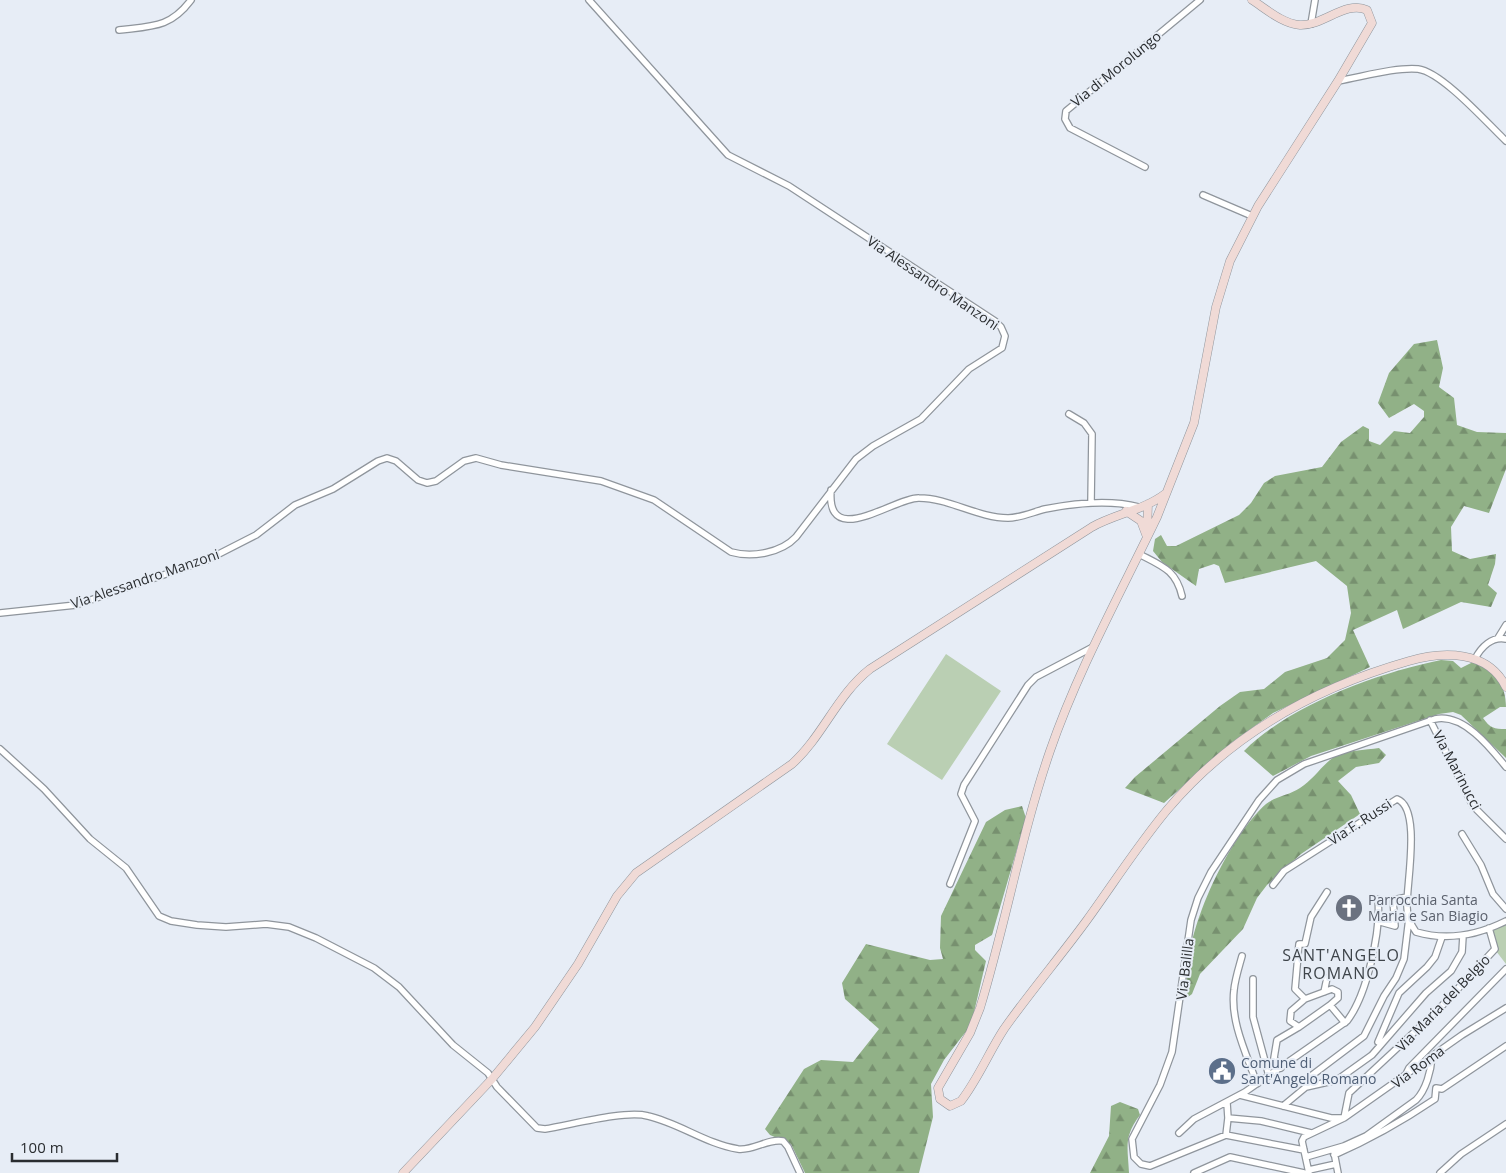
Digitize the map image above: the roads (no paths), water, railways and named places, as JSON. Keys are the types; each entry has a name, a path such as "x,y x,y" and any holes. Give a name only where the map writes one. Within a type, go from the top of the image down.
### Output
{"street":[{"path":"119,30 168,21 179,14 191,0"},
{"name":"Via Alessandro Manzoni","path":"0,613 76,605 207,560 251,538 295,505 340,486 384,459 396,461 418,480 427,483 436,480 464,461 476,458 501,465 601,481 654,500 722,548 741,554 774,550 792,541 859,457 917,422 935,406 966,372 1002,348 1006,340 1003,330 994,321 789,186 728,155 589,0"},
{"name":"Via di Morolungo","path":"1145,167 1070,128 1066,122 1066,111 1200,0"},
{"path":"1252,0 1292,24 1311,24 1352,5 1363,7 1371,16 1370,28 1252,216 1230,261 1220,287 1194,423 1154,523 1069,701 1046,763 978,1014 970,1033 938,1088 939,1097 947,1105 956,1104 964,1098 1005,1028 1168,809 1238,743 1266,722 1295,704 1369,673 1432,656 1456,655 1475,659 1494,670 1506,687"},
{"path":"1311,24 1315,0"},
{"path":"1338,81 1409,69 1424,71 1446,84 1506,141"},
{"path":"1203,196 1252,216"},
{"path":"1069,414 1084,423 1092,434 1091,502"},
{"path":"831,490 831,504 835,512 842,518 851,520 916,498 1009,518 1091,502 1139,507"},
{"path":"404,1173 492,1079 539,1022 578,964 617,896 636,873 796,760 845,693 870,669 1086,531 1126,511 1148,504 1165,494"},
{"path":"1148,504 1154,512 1154,523"},
{"path":"1147,537 1148,504"},
{"path":"1126,511 1141,522 1147,537"},
{"path":"1139,554 1173,574 1178,582 1182,596"},
{"path":"1475,659 1483,647 1498,638 1506,625"},
{"path":"1498,638 1506,639"},
{"path":"950,884 975,821 961,794 964,785 1028,685 1036,677 1095,646"},
{"path":"1430,720 1447,718 1464,725 1506,767"},
{"name":"Via Marinucci","path":"1430,720 1473,806 1506,839"},
{"name":"Via Balilla","path":"1226,1135 1150,1166 1138,1162 1131,1148 1136,1130 1160,1086 1172,1052 1179,1016 1190,928 1201,891 1237,832 1263,795 1277,780 1304,764 1430,720"},
{"path":"0,748 51,796 90,839 126,868 159,916 183,924 214,926 278,925 316,938 388,977 453,1044 492,1079 497,1087 539,1129 629,1115 644,1115 693,1135 737,1148 750,1149 776,1141 783,1141 788,1147 800,1173"},
{"name":"Via F. Russi","path":"1273,885 1284,871 1397,799 1404,804 1411,828 1412,861 1407,897 1409,918 1404,959 1396,978 1384,996 1364,1036 1312,1076 1306,1087 1283,1106"},
{"path":"1462,834 1483,869 1493,894 1506,909"},
{"path":"1305,999 1295,989 1299,944 1305,944 1311,917 1327,892"},
{"path":"1377,921 1395,926 1393,900 1407,897"},
{"path":"1179,1133 1194,1119 1240,1096 1345,1023 1355,1011 1366,983 1377,921 1378,899"},
{"path":"1409,918 1416,932 1442,937 1463,936 1506,921"},
{"name":"Via Maria del Belgio","path":"1344,1118 1350,1093 1438,1010 1494,949 1489,928"},
{"path":"1306,1087 1337,1080 1372,1055 1426,992 1451,971 1462,952 1463,936"},
{"path":"1372,1055 1399,994 1428,967 1435,957 1442,937"},
{"path":"1242,956 1235,982 1234,1004 1242,1043 1257,1084"},
{"path":"1404,1078 1410,1068 1506,969"},
{"path":"1324,992 1327,978"},
{"path":"1253,979 1254,1021 1269,1076"},
{"path":"1281,1068 1274,1058 1277,1040 1299,1027 1330,1006 1338,998 1338,992 1332,990 1305,999 1290,1012 1290,1021 1299,1027"},
{"path":"1330,1006 1345,1023"},
{"name":"Via Roma","path":"1311,1133 1344,1118 1506,1008"},
{"path":"1306,1157 1334,1152 1379,1135 1435,1099 1436,1088 1442,1089 1506,1046"},
{"path":"1334,1152 1366,1136 1416,1100 1422,1094 1432,1057"},
{"path":"1240,1096 1331,1118 1344,1118"},
{"path":"1227,1103 1226,1135 1304,1150"},
{"path":"1228,1118 1261,1121 1311,1133"},
{"path":"1440,1173 1461,1154 1506,1124"},
{"path":"1308,1172 1302,1141 1311,1133"},
{"path":"1334,1152 1338,1173"},
{"path":"1194,1173 1230,1157 1277,1170 1308,1172 1336,1164"}],"place":[{"name":"Parrocchia Santa Maria e San Biagio","path":"1349,908"},
{"name":"Comune di Sant'Angelo Romano","path":"1222,1071"}],"district":[{"name":"SANT'ANGELO ROMANO","path":"1341,964"}]}
